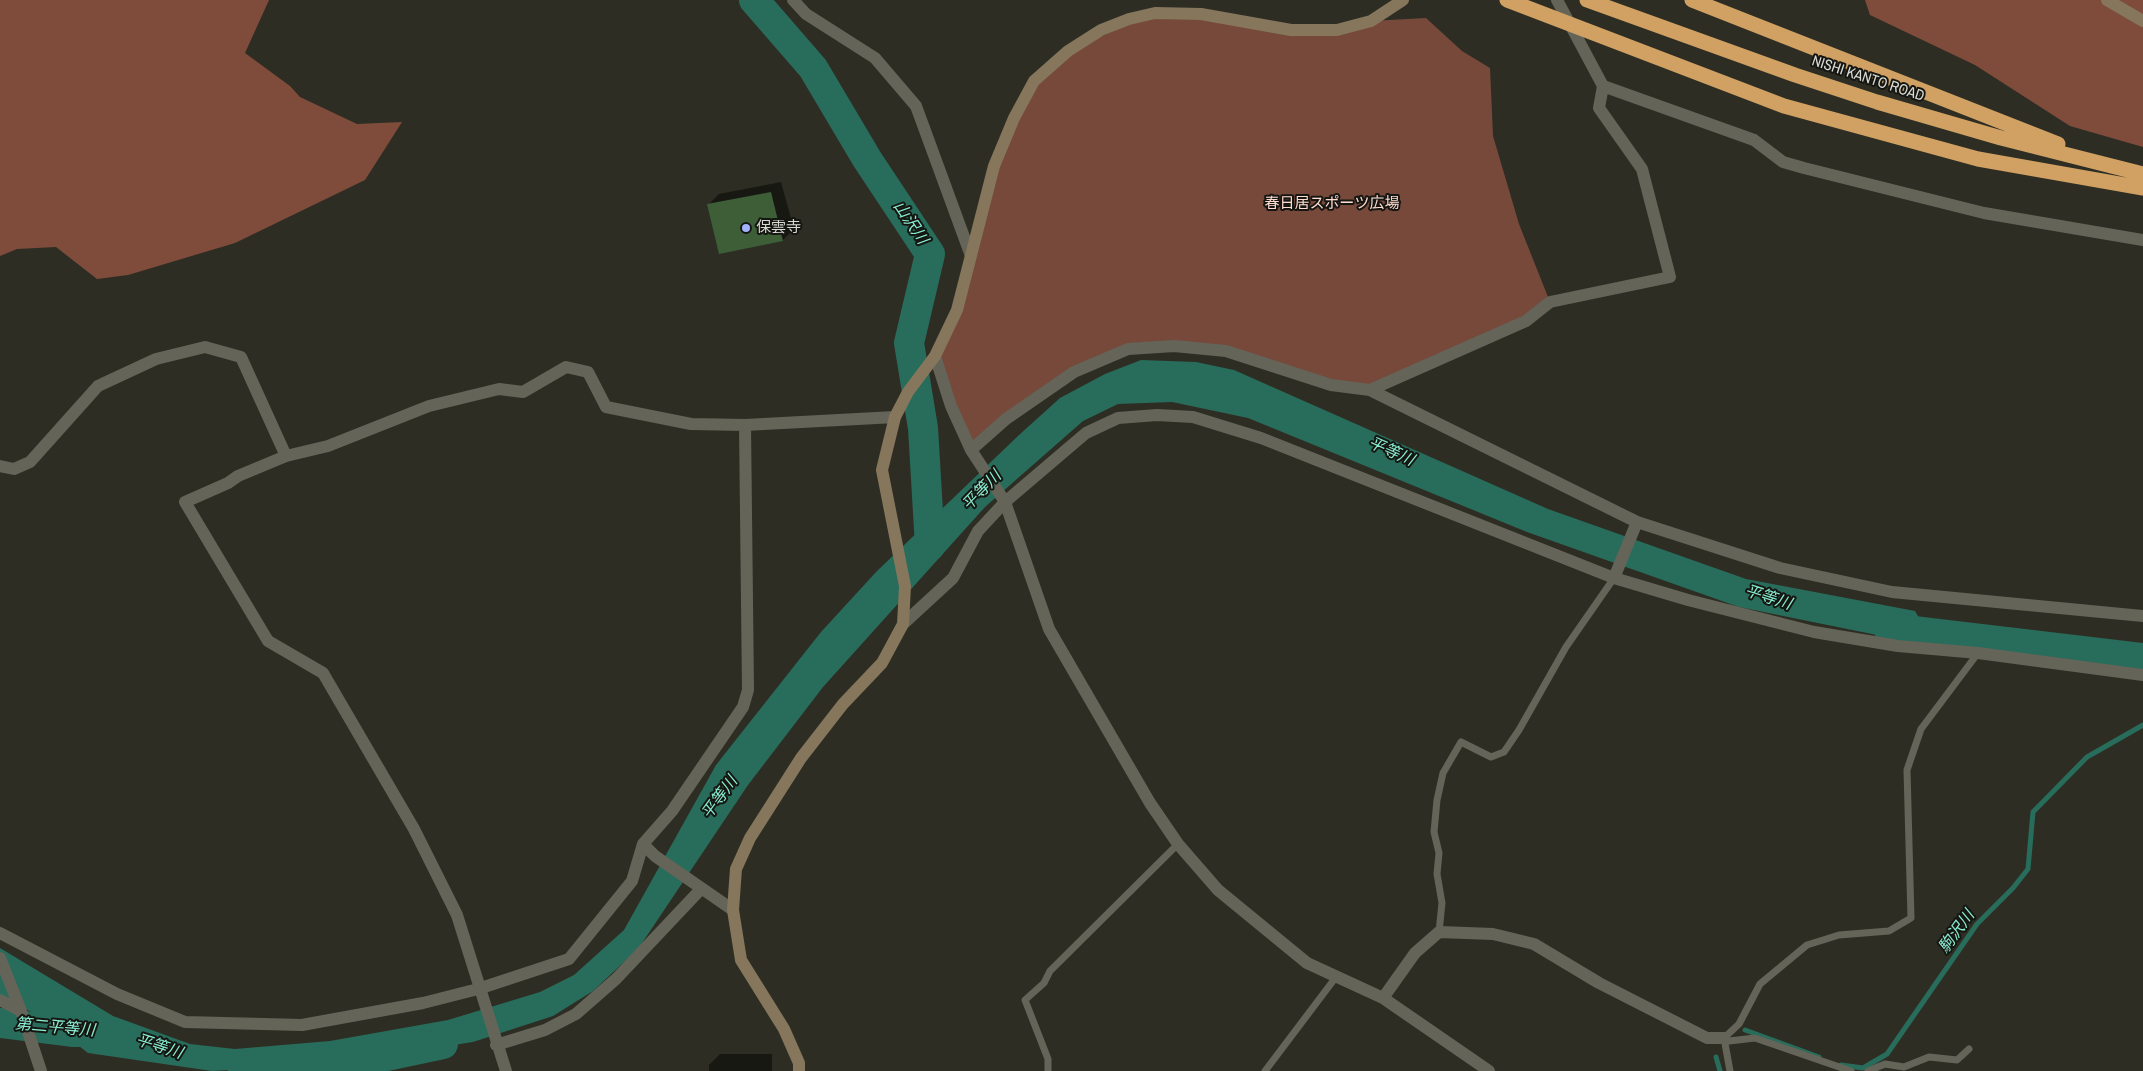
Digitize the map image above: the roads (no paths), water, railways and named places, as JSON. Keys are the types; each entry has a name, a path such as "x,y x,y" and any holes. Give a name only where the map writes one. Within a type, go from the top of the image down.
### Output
{"highway":[{"path":"1508,0 1784,106 1978,159 2143,188"},
{"name":"NISHI KANTO ROAD","path":"1587,0 1877,102 2001,138 2143,174"},
{"path":"1692,0 2113,166"}],"street":[{"path":"793,0 806,14 875,58 916,106 970,256"},
{"path":"903,624 905,586 882,470 895,417 908,392 932,360 957,310 994,166 1014,118 1034,81 1068,51 1101,30 1155,12 1202,14 1291,30 1337,30 1371,21 1403,0"},
{"path":"1370,390 1526,321 1550,302 1670,277 1642,169 1599,108 1603,86 1557,0"},
{"path":"2107,0 2143,21"},
{"path":"1603,86 1754,140 1783,162 1804,168 1984,213 2143,240"},
{"path":"971,450 1006,419 1074,372 1128,349 1174,346 1226,351 1331,385 1370,390 1637,522 1780,568 1892,592 2143,616"},
{"path":"0,466 14,469 30,462 98,386 156,359 205,347 241,357 286,456"},
{"path":"932,360 971,450 1005,502 1049,629 1144,794 1178,844 1218,890 1307,962 1383,998 1489,1071"},
{"path":"506,1071 452,906 414,829 323,673 268,641 185,502 228,483 238,476 286,456 328,446 429,406 499,389 523,392 566,367 588,372 606,407 691,424 745,424 895,417"},
{"path":"799,1071 799,1063 784,1029 741,960 733,910 736,869 750,838 766,810 801,758 843,704 882,663 903,624 953,578 978,531 1005,502 1086,433 1118,418 1157,415 1193,417 1261,438 1614,578 1688,600 1814,632 1898,646 1978,653 2143,675"},
{"path":"0,933 117,994 185,1022 302,1025 423,1003 478,989 568,959 632,881 644,844 672,811 743,707 748,690 745,424"},
{"path":"1614,578 1637,522"},
{"path":"644,844 655,856 733,910"},
{"path":"496,1045 545,1030 576,1014 616,979 697,885"},
{"path":"1383,998 1415,953 1439,932 1493,934 1534,944 1599,983 1707,1038 1724,1038"},
{"path":"0,958 21,1011 41,1071"},
{"path":"0,1000 21,1011"}],"lane":[{"path":"1439,932 1442,903 1437,874 1440,853 1434,832 1437,800 1443,773 1461,742 1491,757 1504,752 1519,730 1566,647 1614,578"},
{"path":"1724,1038 1739,1024 1760,984 1807,945 1839,935 1889,931 1911,918 1907,770 1921,729 1978,653"},
{"path":"1048,1071 1048,1059 1025,1000 1044,983 1050,971 1178,844"},
{"path":"1265,1071 1336,977"},
{"path":"1724,1038 1730,1071"},
{"path":"1724,1038 1729,1041 1755,1038 1851,1071"},
{"path":"1868,1071 1885,1064 1904,1067 1929,1057 1956,1060 1969,1049"}],"water":[{"path":"1141,360 1196,362 1234,370 1548,509 1746,579 1915,611 1936,647 1739,607 1527,532 1248,418 1172,402 1118,404 1083,421 985,507 823,687 748,785 638,949 593,991 553,1016 473,1042 325,1065 212,1071 88,1053 44,1019 0,995 0,948 113,1016 190,1044 235,1049 330,1041 448,1020 540,992 574,975 624,930 716,765 821,632 877,571 1060,398 1105,374"}],"waterway":[{"name":"山沢川","path":"754,0 813,68 867,159 930,254 909,343 923,428 930,546"},
{"name":"平等川","path":"1888,628 2143,658"},
{"name":"駒沢川","path":"1841,1065 1863,1068 1887,1054 1977,924 2013,888 2028,869 2033,812 2087,757 2143,725"},
{"name":"第二平等川","path":"0,1023 74,1032 100,1032"},
{"name":"駒沢川","path":"1745,1030 1819,1057"},
{"name":"平等川","path":"242,1066 321,1070 443,1044"},
{"name":"駒沢川","path":"1716,1057 1720,1071"}],"place":[{"name":"保雲寺","path":"746,228"}],"park label":[{"name":"春日居スポーツ広場","path":"1332,204"}]}
